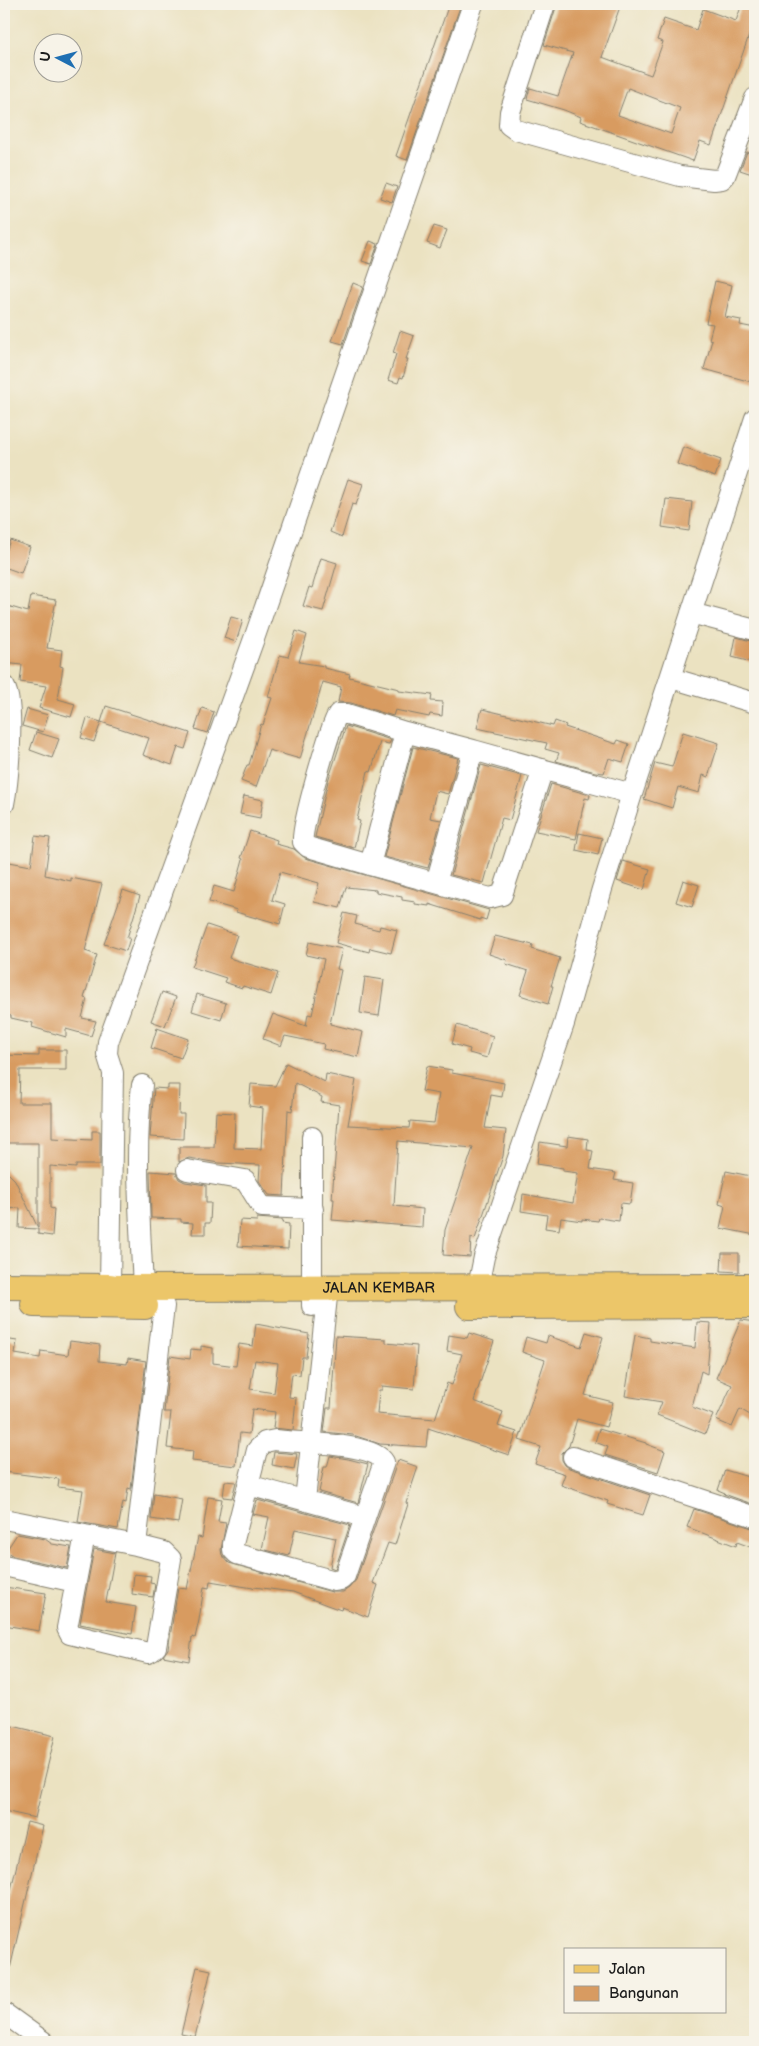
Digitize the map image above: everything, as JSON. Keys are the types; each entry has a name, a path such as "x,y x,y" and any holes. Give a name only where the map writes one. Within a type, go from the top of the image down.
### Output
{"main road":[{"name":"JALAN KEMBAR","path":"4,1304 481,1273 755,1287"},
{"name":"JALAN KEMBAR","path":"317,1285 755,1305"},
{"name":"JALAN KEMBAR","path":"4,1286 133,1295"}],"street":[{"path":"133,1295 113,1073 107,1054 108,1042 255,636 472,4"},
{"path":"546,4 510,112 509,125 516,130 680,176 714,180 722,179 725,176 755,98"},
{"path":"481,1273 564,1024 602,890 632,794 755,418"},
{"path":"691,613 755,630"},
{"path":"671,678 755,703"},
{"path":"4,686 9,696 10,719 10,747 4,804"},
{"path":"543,769 502,894 490,898 308,847 303,842 302,835 311,799 338,714 347,714 405,732 474,750 543,769 632,794"},
{"path":"370,865 405,732"},
{"path":"436,883 474,750"},
{"path":"136,1545 133,1295 139,1111 142,1085"},
{"path":"305,1500 311,1443 317,1285 312,1137"},
{"path":"187,1170 245,1180 262,1207 313,1209"},
{"path":"275,1440 311,1443 343,1445 382,1458 383,1464 366,1517 345,1576 341,1580 335,1581 234,1552 233,1544 257,1450 265,1442 275,1440"},
{"path":"573,1457 755,1518"},
{"path":"248,1485 366,1517"},
{"path":"5,1525 85,1535 136,1545 164,1552 170,1556 172,1562 156,1647 150,1652 70,1634 67,1628 85,1535"},
{"path":"4,1566 76,1582"},
{"path":"4,2013 44,2042"},
{"path":"4,2026 26,2042"}],"building":[{"path":"449,4 461,4 407,160 396,156"},
{"path":"557,4 621,4 602,57 651,75 663,42 657,40 664,19 696,30 703,9 736,21 742,4 755,4 755,18 711,145 700,141 693,161 580,121 581,117 564,110 527,99 530,88 558,96 573,53 544,45","holes":["628,88 680,108 671,134 618,115"]},
{"path":"747,152 755,154 755,175 740,170"},
{"path":"386,183 397,187 392,202 380,198"},
{"path":"434,226 447,230 440,248 427,243"},
{"path":"370,241 378,244 371,264 362,261"},
{"path":"715,281 732,285 725,317 741,320 740,325 755,328 755,383 704,369 712,340 709,339 713,324 706,323"},
{"path":"353,283 363,287 343,344 332,341"},
{"path":"400,331 414,336 406,359 408,359 403,378 400,377 398,383 388,380 396,354 393,353"},
{"path":"683,447 721,460 715,477 677,464"},
{"path":"348,479 363,484 356,505 352,504 342,537 330,532"},
{"path":"666,499 692,502 689,531 662,527"},
{"path":"10,540 30,547 21,573 4,567 4,558"},
{"path":"321,558 337,563 323,611 303,606 309,587 312,588"},
{"path":"31,596 56,600 47,648 62,650 60,666 63,667 58,699 75,704 71,717 39,708 46,686 20,682 22,665 4,663 4,605 28,612"},
{"path":"231,617 243,620 236,642 224,638"},
{"path":"296,631 307,635 299,662 324,666 324,668 350,674 349,677 399,689 399,691 432,695 431,701 443,702 442,716 430,714 429,717 395,710 393,716 351,703 338,702 341,687 323,682 300,759 269,750 256,787 241,781 247,765 249,765 261,724 263,725 272,698 268,697 280,655 288,657"},
{"path":"736,637 755,642 755,663 732,657"},
{"path":"106,706 190,733 185,749 178,747 172,765 143,755 149,738 101,722"},
{"path":"202,708 214,712 207,733 195,729"},
{"path":"27,709 48,715 43,732 22,726"},
{"path":"482,709 553,726 555,721 566,725 565,727 616,744 618,740 629,744 623,762 609,758 604,773 595,772 556,761 559,753 545,749 547,743 477,728"},
{"path":"87,718 101,722 94,742 81,738"},
{"path":"346,726 391,740 389,744 380,742 371,772 368,771 357,820 360,821 354,848 315,837 328,781"},
{"path":"36,732 59,739 52,758 30,750"},
{"path":"683,732 719,743 708,777 703,775 699,793 678,787 672,808 644,799 655,763 672,767"},
{"path":"413,747 458,758 448,794 436,791 430,818 441,820 428,868 384,857"},
{"path":"481,765 522,776 510,820 502,818 484,883 451,875"},
{"path":"551,784 590,795 589,799 585,798 576,839 536,831"},
{"path":"244,796 263,800 260,818 240,814"},
{"path":"250,831 277,840 276,844 294,849 305,858 489,910 486,920 480,918 480,920 429,904 429,906 415,904 415,902 402,900 402,897 376,892 376,890 346,887 340,908 314,902 319,883 280,872 272,900 285,904 280,924 236,912 237,910 209,902 214,886 234,892 243,859 241,858"},
{"path":"579,833 602,838 598,855 576,850"},
{"path":"35,836 50,838 45,875 71,881 71,878 102,884 85,951 97,955 84,998 87,999 82,1018 96,1021 91,1036 66,1029 66,1037 32,1027 33,1023 11,1018 11,1016 4,1014 4,861 31,866"},
{"path":"623,861 650,869 644,890 617,881"},
{"path":"683,880 699,885 692,907 676,902"},
{"path":"123,890 140,896 127,938 130,938 126,951 104,944"},
{"path":"344,913 357,916 355,924 379,930 380,926 397,930 391,953 370,948 369,952 336,943"},
{"path":"207,925 237,935 229,958 278,973 271,995 224,982 226,978 192,967"},
{"path":"495,936 533,945 532,949 560,958 551,986 553,986 548,1004 520,995 528,971 506,964 507,960 489,954"},
{"path":"309,942 342,949 337,969 341,970 330,1024 363,1032 358,1057 323,1049 324,1044 285,1036 281,1046 263,1039 273,1014 306,1026 308,1014 312,1015 324,959 306,955"},
{"path":"365,977 384,980 379,1016 360,1013"},
{"path":"162,992 176,997 165,1026 151,1021"},
{"path":"197,994 226,1003 221,1020 192,1011"},
{"path":"457,1025 493,1036 487,1058 469,1053 470,1049 452,1044"},
{"path":"157,1028 188,1039 181,1058 151,1048"},
{"path":"39,1050 66,1050 66,1070 20,1070 19,1103 52,1103 52,1138 92,1140 92,1131 100,1131 100,1165 76,1165 76,1168 50,1166 50,1208 54,1209 52,1236 38,1234 38,1229 19,1228 20,1208 4,1209 4,1169 15,1180 38,1228 38,1143 4,1143 4,1055 39,1056"},
{"path":"286,1063 325,1082 326,1074 356,1080 348,1125 409,1128 410,1121 434,1123 439,1094 422,1091 427,1066 504,1083 502,1097 491,1095 485,1128 506,1130 503,1156 475,1239 471,1238 470,1257 443,1255 445,1230 473,1148 398,1141 394,1206 423,1209 422,1227 332,1220 339,1105 321,1102 322,1097 295,1083 292,1111 288,1110 284,1196 269,1195 259,1181 260,1165 219,1163 189,1158 179,1162 179,1147 214,1147 216,1112 235,1113 234,1148 261,1149 263,1108 249,1106 251,1084 275,1086"},
{"path":"168,1085 180,1085 179,1114 184,1114 183,1139 150,1137 154,1088 168,1089"},
{"path":"568,1136 588,1139 587,1150 593,1151 590,1169 616,1173 614,1180 633,1183 630,1204 621,1203 619,1221 599,1218 598,1221 582,1219 582,1221 561,1218 559,1230 545,1228 547,1215 521,1211 523,1194 573,1203 578,1173 563,1171 563,1168 537,1164 540,1142 567,1146"},
{"path":"150,1171 176,1173 179,1179 185,1182 206,1185 206,1203 211,1203 210,1223 205,1223 205,1234 192,1234 193,1223 181,1222 181,1219 151,1218"},
{"path":"726,1171 755,1177 755,1235 720,1228 725,1206 719,1204"},
{"path":"257,1218 283,1220 282,1223 289,1224 288,1249 238,1246 240,1220 257,1221"},
{"path":"722,1253 739,1253 739,1272 721,1271"},
{"path":"741,1320 755,1322 755,1418 740,1409 732,1427 716,1420 732,1385 716,1378"},
{"path":"697,1322 711,1323 707,1374 701,1371 692,1407 713,1415 705,1434 657,1415 662,1402 625,1396 635,1335 650,1338 650,1341 695,1348"},
{"path":"256,1324 309,1334 306,1357 302,1357 300,1375 292,1374 289,1397 296,1398 293,1430 273,1428 275,1412 252,1409 249,1434 240,1433 236,1466 192,1461 193,1451 167,1448 171,1412 164,1412 170,1356 190,1359 191,1349 201,1350 201,1346 213,1348 213,1363 236,1366 239,1344 253,1346","holes":["255,1360 278,1363 274,1393 250,1389"]},
{"path":"586,1332 603,1337 585,1395 613,1402 606,1427 577,1419 569,1446 562,1453 562,1460 569,1468 650,1495 643,1515 607,1504 608,1501 561,1485 565,1474 535,1464 541,1447 519,1440 545,1360 522,1352 526,1337 546,1343 548,1336 581,1347"},
{"path":"469,1333 494,1341 474,1401 503,1412 498,1426 517,1432 509,1455 428,1428 426,1447 380,1444 353,1435 324,1432 327,1408 331,1408 336,1336 386,1339 386,1343 417,1346 414,1389 382,1386 382,1390 379,1390 377,1414 435,1419 447,1383 452,1385 462,1354 447,1351 449,1335 467,1338"},
{"path":"4,1339 17,1341 15,1354 40,1358 41,1351 68,1355 70,1341 100,1345 99,1361 127,1364 128,1358 146,1361 131,1489 128,1488 126,1503 123,1502 118,1529 78,1522 83,1490 58,1487 59,1479 4,1472"},
{"path":"599,1429 646,1443 665,1451 658,1472 605,1455 608,1447 595,1442"},
{"path":"274,1452 297,1454 294,1469 272,1465"},
{"path":"330,1456 368,1464 358,1503 319,1492 324,1467 327,1467"},
{"path":"398,1460 418,1467 395,1545 388,1543 373,1583 378,1585 368,1617 342,1607 341,1610 293,1592 210,1581 209,1588 204,1587 195,1638 192,1637 189,1661 163,1656 168,1649 178,1588 187,1589 198,1537 202,1538 208,1497 222,1499 218,1522 226,1523 221,1550 222,1555 229,1563 332,1592 343,1592 356,1580"},
{"path":"725,1470 755,1479 755,1505 718,1490"},
{"path":"225,1481 236,1482 232,1498 223,1497"},
{"path":"154,1494 182,1499 178,1523 151,1519"},
{"path":"257,1500 350,1525 335,1569 330,1567 336,1538 295,1529 289,1556 262,1549 269,1517 253,1514"},
{"path":"694,1509 755,1529 753,1548 737,1542 736,1546 687,1527"},
{"path":"17,1534 45,1539 52,1544 71,1547 67,1568 13,1556 6,1551"},
{"path":"94,1549 115,1553 106,1602 136,1607 132,1634 80,1624"},
{"path":"134,1574 151,1576 150,1583 155,1584 153,1597 132,1594"},
{"path":"4,1587 46,1593 39,1631 4,1625"},
{"path":"4,1724 55,1736 35,1818 4,1811"},
{"path":"27,1822 43,1826 9,1973 4,1972 4,1919"},
{"path":"197,1967 211,1970 195,2037 181,2034"}]}
